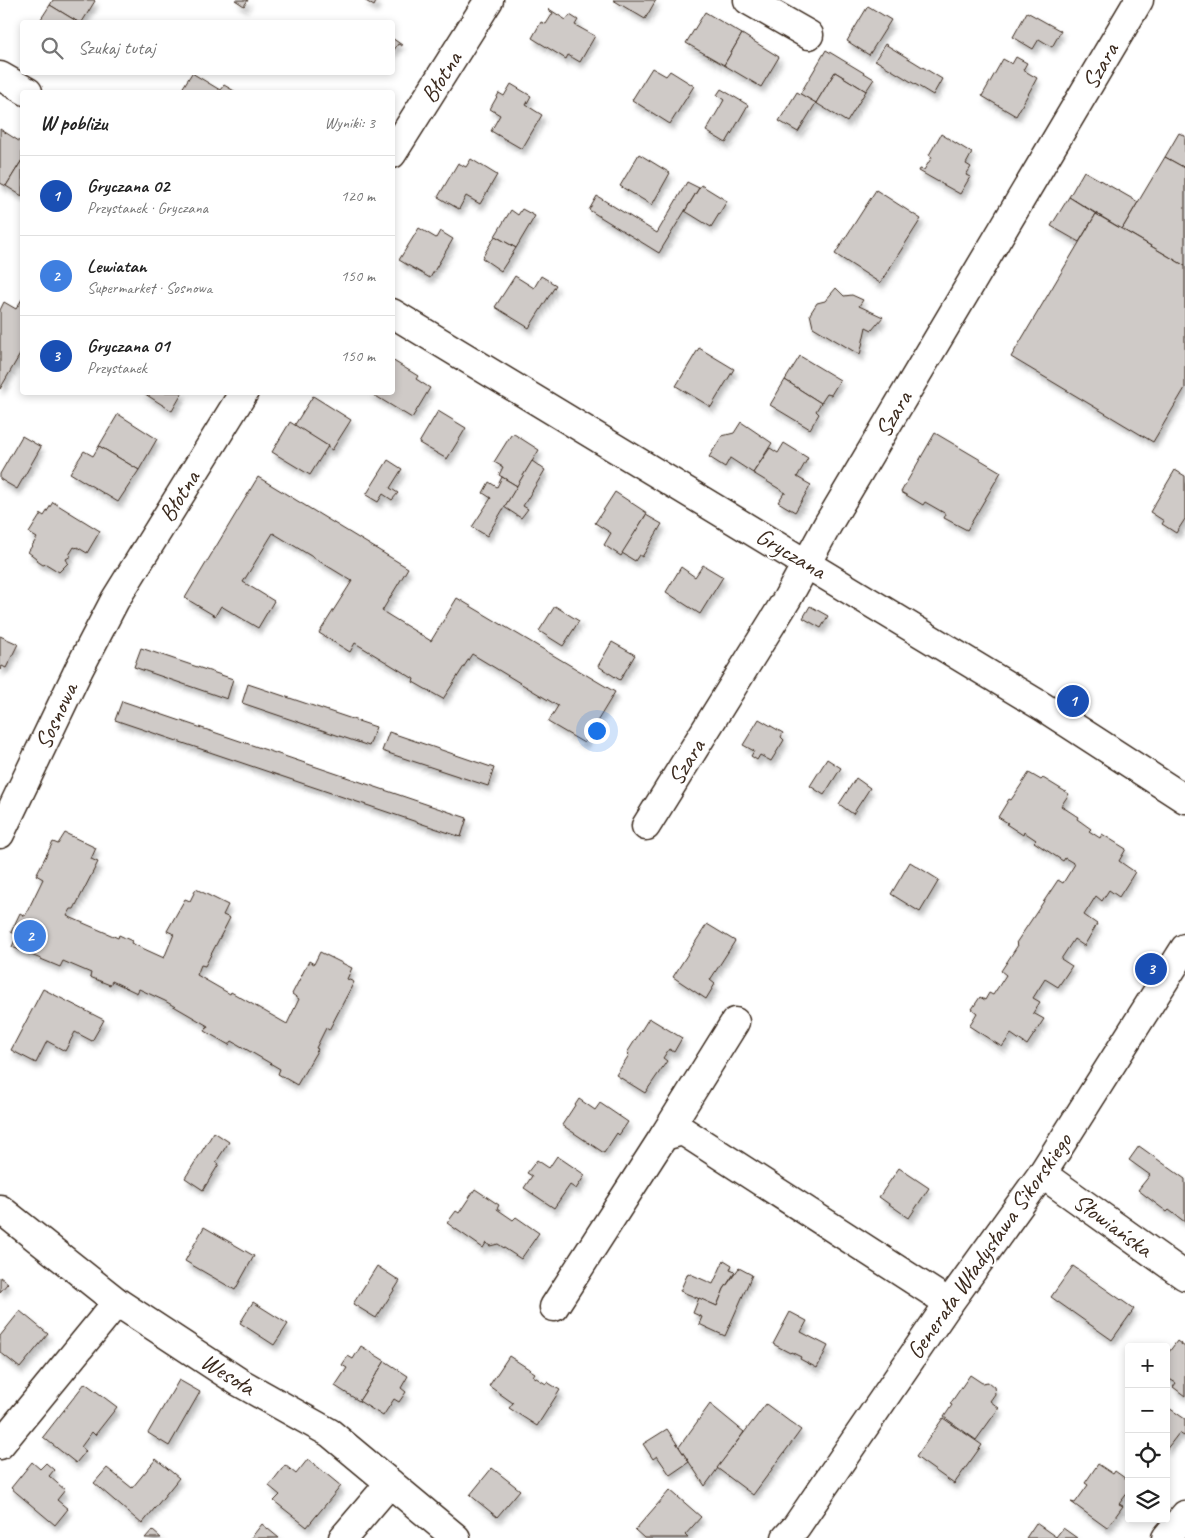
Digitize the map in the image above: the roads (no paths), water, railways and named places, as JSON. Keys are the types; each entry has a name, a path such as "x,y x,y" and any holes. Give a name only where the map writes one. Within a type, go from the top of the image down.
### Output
{"street":[{"name":"Błotna","path":"395,149 489,0"},
{"path":"748,0 809,35"},
{"name":"Szara","path":"646,826 787,599 806,562 1138,0"},
{"path":"0,76 24,90"},
{"name":"Gryczana","path":"395,315 1043,707 1185,799"},
{"name":"Błotna","path":"114,600 242,395"},
{"name":"Sosnowa","path":"0,834 114,600"},
{"name":"Generała Władysława Sikorskiego","path":"786,1538 796,1527 949,1303 1042,1174 1185,948"},
{"path":"554,1307 735,1022"},
{"path":"664,1136 683,1131 949,1303"},
{"name":"Słowiańska","path":"1042,1174 1185,1276"},
{"name":"Wesoła","path":"0,1209 117,1302 239,1382 330,1432 456,1538"},
{"path":"0,1445 117,1302"},
{"path":"344,1538 390,1483"},
{"path":"1166,1538 1185,1515"}],"place":[{"name":"Gryczana 02","path":"1073,701"},
{"name":"Lewiatan","path":"30,936"},
{"name":"Gryczana 01","path":"1151,969"}]}
